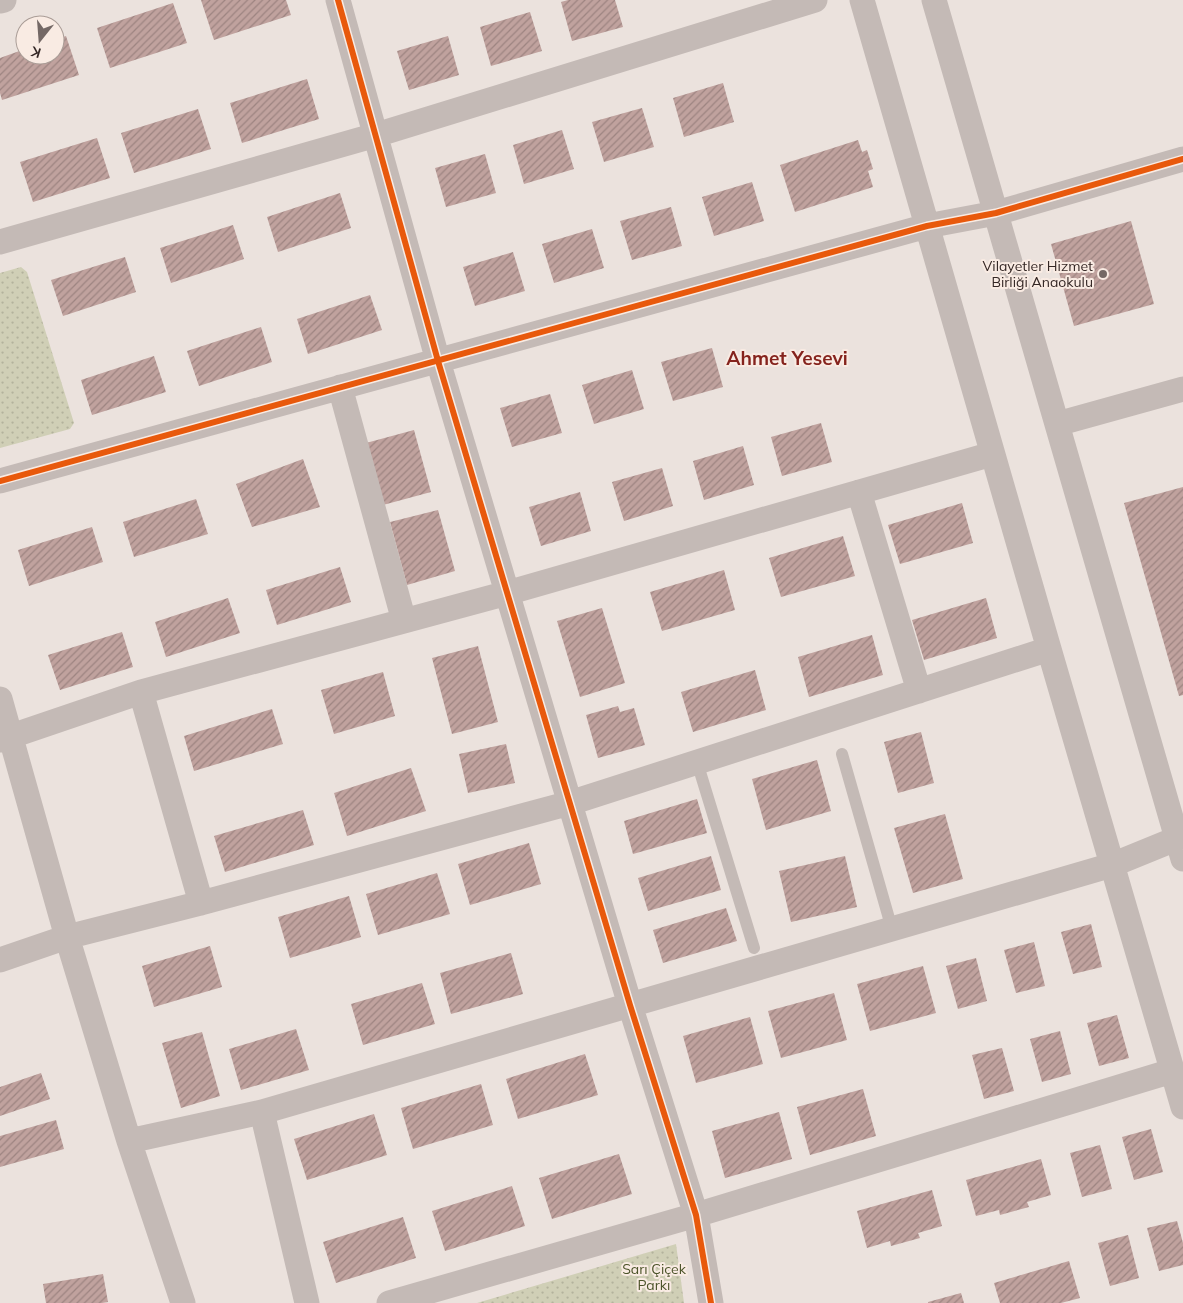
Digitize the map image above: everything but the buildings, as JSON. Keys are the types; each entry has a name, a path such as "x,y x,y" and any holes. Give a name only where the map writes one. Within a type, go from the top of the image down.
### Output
{"street":[{"path":"0,1 4,0"},
{"path":"338,0 438,361 630,1005 696,1215 711,1303"},
{"path":"0,242 376,135 815,0"},
{"path":"862,0 992,454 1183,1107"},
{"path":"129,1141 262,1112 1181,844 934,0"},
{"path":"0,481 927,226 996,213 1183,159"},
{"path":"340,387 404,621"},
{"path":"1057,424 1183,390"},
{"path":"5,739 141,692 507,593 992,454"},
{"path":"859,492 919,691"},
{"path":"0,960 67,937 201,903 570,803 1049,649"},
{"path":"141,692 201,903"},
{"path":"0,699 5,739 129,1141 182,1303"},
{"path":"389,1303 696,1215 1172,1071"},
{"path":"262,1112 307,1303"}],"lane":[{"path":"842,754 892,929"},
{"path":"697,762 754,948"}],"green space":[{"path":"21,267 27,272 74,423 70,429 0,448 0,273"},
{"name":"Sarı Çiçek Parkı","path":"676,1244 684,1303 477,1303"}],"cycle path":[{"path":"338,0 438,361 630,1005 696,1215 711,1303"},
{"path":"0,481 927,226 996,213 1183,159"}],"place":[{"name":"Vilayetler Hizmet Birliği Anaokulu","path":"1103,274"}],"district":[{"name":"Ahmet Yesevi","path":"787,358"}]}
